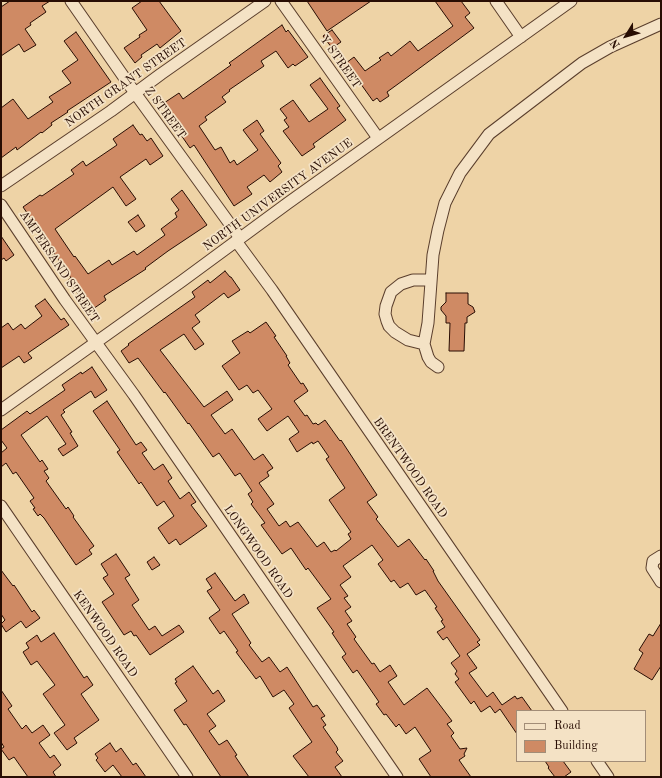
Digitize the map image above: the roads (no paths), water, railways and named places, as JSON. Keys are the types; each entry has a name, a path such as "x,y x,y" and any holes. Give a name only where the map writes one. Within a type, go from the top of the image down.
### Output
{"street":[{"name":"Z STREET","path":"71,1 238,239"},
{"name":"NORTH GRANT STREET","path":"1,186 111,111 265,1"},
{"name":"Y STREET","path":"281,1 378,138"},
{"path":"496,1 521,37"},
{"name":"NORTH UNIVERSITY AVENUE","path":"1,410 378,138 571,1"},
{"path":"438,366 431,362 424,344 428,323 431,280 437,236 445,203 460,173 490,134 582,63 610,47 661,24"},
{"name":"AMPERSAND STREET","path":"1,205 95,343"},
{"name":"BRENTWOOD ROAD","path":"238,239 561,710"},
{"path":"424,344 408,340 395,332 389,326 385,314 391,292 401,284 413,280 431,280"},
{"name":"LONGWOOD ROAD","path":"95,343 134,395 397,777"},
{"name":"KENWOOD ROAD","path":"1,506 187,777"},
{"path":"661,556 653,561 652,565 652,568 661,582"},
{"path":"598,762 608,777"}]}
